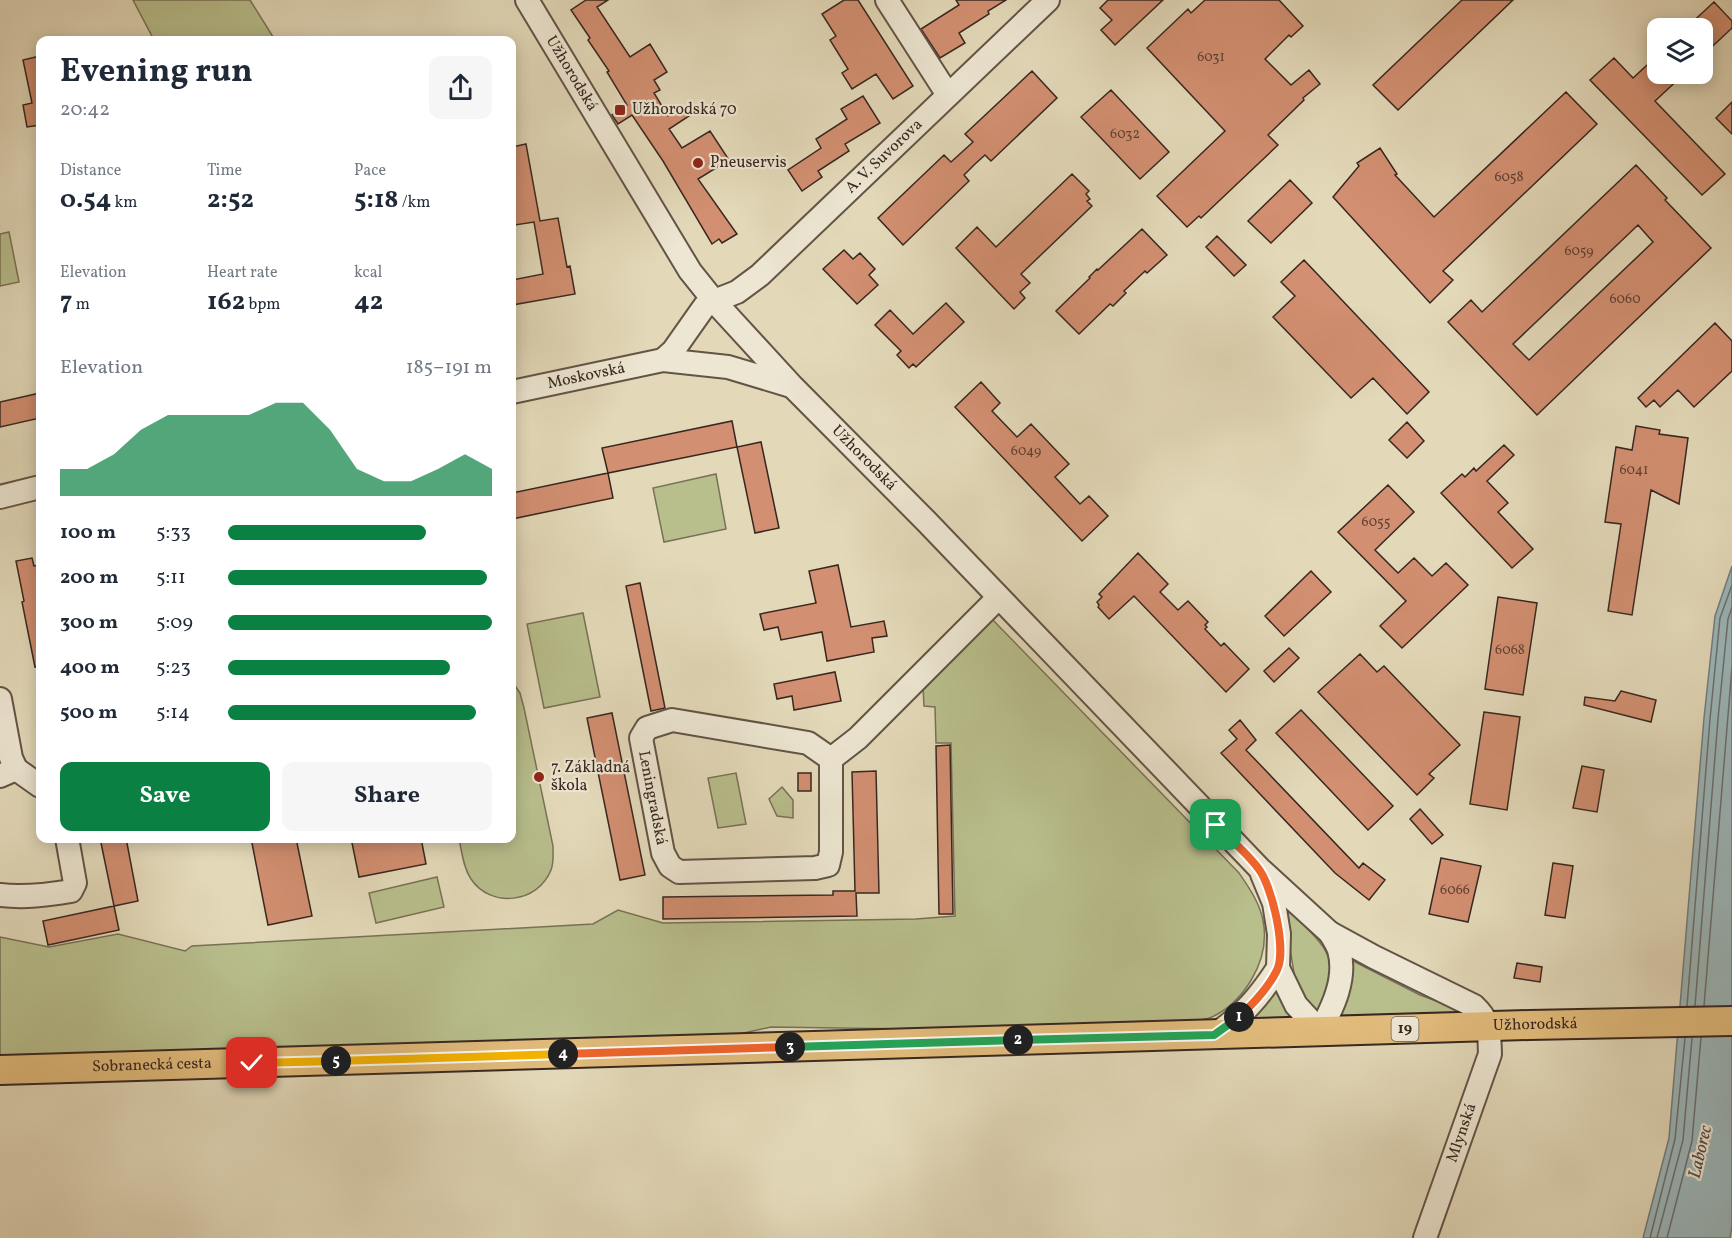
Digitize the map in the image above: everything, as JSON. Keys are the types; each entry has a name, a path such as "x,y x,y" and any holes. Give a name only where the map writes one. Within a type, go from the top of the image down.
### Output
{"main road":[{"name":"Užhorodská","path":"1489,1026 1732,1021"},
{"name":"Sobranecká cesta","path":"0,1070 1489,1026"}],"street":[{"name":"Užhorodská","path":"527,0 690,271 714,301 792,386 926,521 1260,869 1330,933 1474,1006 1489,1026"},
{"path":"887,0 948,95"},
{"name":"A. V. Suvorova","path":"714,301 737,292 760,275 1048,0"},
{"path":"663,360 673,351 704,307 714,301"},
{"name":"Moskovská","path":"516,391 663,360 728,367 792,386"},
{"path":"0,497 36,488"},
{"path":"831,759 858,738 998,598"},
{"path":"0,699 11,758 8,772 36,784"},
{"name":"Leningradská","path":"672,720 808,743 831,759 831,852 828,865 815,868 679,872 670,866 663,854 641,738 646,728 672,720"},
{"path":"0,895 15,897 71,891 75,883 67,843"},
{"name":"Užhorodská","path":"1260,869 1274,903 1280,934 1278,968 1296,1005 1320,1032 1334,1005 1342,971 1339,949 1330,933"},
{"name":"Užhorodská","path":"1214,1035 1242,1015 1261,994 1278,968"},
{"name":"Mlynská","path":"1425,1238 1490,1054 1489,1026"}],"green space":[{"path":"133,0 250,0 272,36 152,36"},
{"path":"9,232 19,282 0,286 0,234"},
{"path":"716,474 726,529 664,542 653,488"},
{"path":"583,613 600,697 544,708 527,624"},
{"path":"990,617 1239,873 1255,898 1264,927 1262,954 1258,967 1252,980 1234,1002 1212,1017 1180,1022 909,1029 771,1027 730,1036 0,1056 0,937 49,947 118,934 185,951 192,946 593,924 618,910 663,923 916,919 955,916 951,743 936,743 935,707 924,706 923,687"},
{"path":"516,687 524,708 553,846 553,864 545,881 536,890 514,898 502,898 480,889 471,879 464,864 460,843 516,843"},
{"path":"736,773 746,824 718,828 708,778"},
{"path":"782,787 793,800 793,818 777,816 769,799"},
{"path":"437,877 444,907 376,923 369,893"},
{"path":"1287,913 1291,913 1316,937 1328,955 1331,965 1330,989 1324,1002 1314,1012 1296,985 1285,918"},
{"path":"1351,960 1420,995 1464,1013 1342,1020 1338,1014"},
{"path":"1276,986 1291,1020 1251,1022 1249,1017"}],"water":[{"name":"Laborec","path":"1732,566 1732,1226 1730,1238 1643,1238 1669,1138 1704,718 1715,616"}],"building":[{"path":"586,0 608,0 597,7 630,57 650,44 667,72 654,80 660,90 654,93 668,116 683,106 689,116 669,129 682,148 710,131 729,160 698,179 737,234 722,243 719,239 712,244 663,161 632,115 618,124 612,115 627,105 607,72 609,71 588,40 590,38 571,10"},
{"path":"844,0 858,0 913,86 893,99 876,74 852,89 842,73 848,69 830,40 836,36 822,14"},
{"path":"956,0 1006,0 959,33 965,43 940,58 921,29 959,5"},
{"path":"1108,0 1163,0 1115,45 1101,30 1112,20 1100,8"},
{"path":"1205,0 1279,0 1303,26 1291,37 1289,35 1265,59 1291,85 1309,70 1320,84 1303,98 1304,100 1268,135 1278,145 1201,218 1199,216 1187,227 1157,196 1225,131 1147,48 1188,9 1191,13"},
{"path":"1462,0 1513,0 1398,110 1373,85"},
{"path":"1714,2 1732,21 1732,28 1713,46 1713,18 1697,18"},
{"path":"36,57 36,126 27,127 23,105 32,103 23,60"},
{"path":"1614,58 1633,78 1647,65 1647,84 1673,84 1655,101 1725,174 1702,195 1590,80"},
{"path":"1032,71 1057,98 991,161 985,155 975,164 964,175 969,181 903,245 878,218 944,155 951,162 973,142 965,134"},
{"path":"1111,90 1169,152 1140,179 1081,117"},
{"path":"1566,92 1597,124 1443,271 1453,280 1430,303 1333,197 1359,166 1357,163 1380,148 1397,174 1395,175 1434,217"},
{"path":"863,96 880,123 845,144 849,151 818,171 822,177 802,191 788,170 821,148 816,139 847,119 841,109"},
{"path":"1732,102 1732,134 1716,118"},
{"path":"526,144 540,221 558,218 567,267 570,266 575,294 516,304 516,279 543,274 534,222 516,225 516,146"},
{"path":"1636,165 1667,198 1665,200 1711,248 1537,415 1448,322 1471,300 1482,312","holes":["1638,225 1653,242 1529,360 1513,344"]},
{"path":"1072,174 1089,191 1086,194 1090,199 1087,201 1092,206 1021,274 1030,283 1020,292 1025,298 1014,309 956,248 977,227 996,247"},
{"path":"1290,180 1312,203 1271,243 1248,221"},
{"path":"1142,229 1167,255 1147,273 1145,271 1124,291 1126,293 1113,306 1110,304 1079,334 1056,311 1097,269"},
{"path":"1217,236 1246,265 1234,276 1206,247"},
{"path":"844,250 853,259 860,253 875,269 869,275 878,285 857,304 823,269"},
{"path":"1304,260 1429,392 1407,414 1373,378 1351,398 1273,317 1295,296 1281,282"},
{"path":"946,303 964,322 916,367 913,364 909,368 897,355 901,351 875,325 890,310 913,334"},
{"path":"1715,323 1732,341 1732,371 1694,407 1678,390 1660,407 1654,400 1646,407 1638,398"},
{"path":"981,382 1000,403 992,411 1017,437 1031,424 1069,464 1055,477 1080,504 1089,496 1108,516 1082,541 955,407"},
{"path":"36,394 36,419 0,427 0,402"},
{"path":"732,421 737,447 608,473 602,448"},
{"path":"1407,422 1424,441 1407,458 1389,440"},
{"path":"1636,426 1660,430 1659,434 1688,438 1679,504 1651,490 1632,615 1608,611 1621,524 1605,522 1616,447 1632,450"},
{"path":"761,442 779,528 755,533 737,447"},
{"path":"1504,445 1514,455 1487,481 1508,503 1498,512 1533,549 1512,568 1441,493 1462,474 1465,477 1474,468 1476,471"},
{"path":"608,473 613,498 516,518 516,492"},
{"path":"1388,485 1414,512 1375,550 1398,573 1414,558 1432,576 1446,563 1468,585 1402,648 1380,626 1406,601 1338,532"},
{"path":"1138,553 1168,584 1160,592 1178,610 1188,601 1208,622 1205,629 1221,646 1224,643 1249,669 1226,692 1134,596 1109,619 1098,607 1097,602 1102,597 1099,594"},
{"path":"32,558 34,566 36,566 35,667 22,602 24,601 16,561"},
{"path":"838,565 851,627 884,621 887,636 872,638 874,652 827,661 822,632 781,640 778,627 764,630 760,614 816,603 809,571"},
{"path":"1311,571 1331,592 1284,636 1265,616"},
{"path":"640,583 665,708 651,711 626,586"},
{"path":"1498,597 1537,603 1523,695 1485,689"},
{"path":"1289,648 1299,658 1274,682 1264,671"},
{"path":"1360,654 1377,672 1384,666 1460,745 1429,774 1434,778 1417,795 1318,692"},
{"path":"835,672 841,701 794,710 792,696 777,699 774,684"},
{"path":"1621,691 1656,700 1651,722 1584,705 1585,697 1615,701"},
{"path":"1301,710 1393,806 1368,830 1276,733"},
{"path":"1484,712 1520,717 1507,810 1470,804"},
{"path":"612,713 645,875 620,880 587,718"},
{"path":"1240,720 1256,740 1246,750 1359,868 1363,863 1385,880 1369,900 1335,873 1221,753 1237,739 1229,730"},
{"path":"950,745 953,914 939,914 936,746"},
{"path":"1582,766 1604,770 1597,812 1573,808"},
{"path":"876,771 879,893 856,893 857,916 663,919 663,897 833,895 833,891 855,891 852,772"},
{"path":"798,773 811,773 811,791 798,791"},
{"path":"1420,809 1443,835 1432,844 1410,819"},
{"path":"101,843 127,843 138,901 114,906"},
{"path":"252,843 297,843 312,916 268,925"},
{"path":"352,843 422,843 426,864 359,877"},
{"path":"1441,858 1481,866 1468,922 1429,914"},
{"path":"1553,863 1573,866 1565,918 1545,915"},
{"path":"114,906 119,930 48,945 43,921"},
{"path":"1517,963 1542,967 1540,982 1514,978"}],"place":[{"name":"Užhorodská 70","path":"620,110"},
{"name":"Pneuservis","path":"698,163"},
{"name":"7. Základná škola","path":"539,777"}],"route":[{"path":"252,1063 1214,1035 1242,1015 1261,994 1278,968 1280,934 1274,903 1260,869 1216,825"}]}
